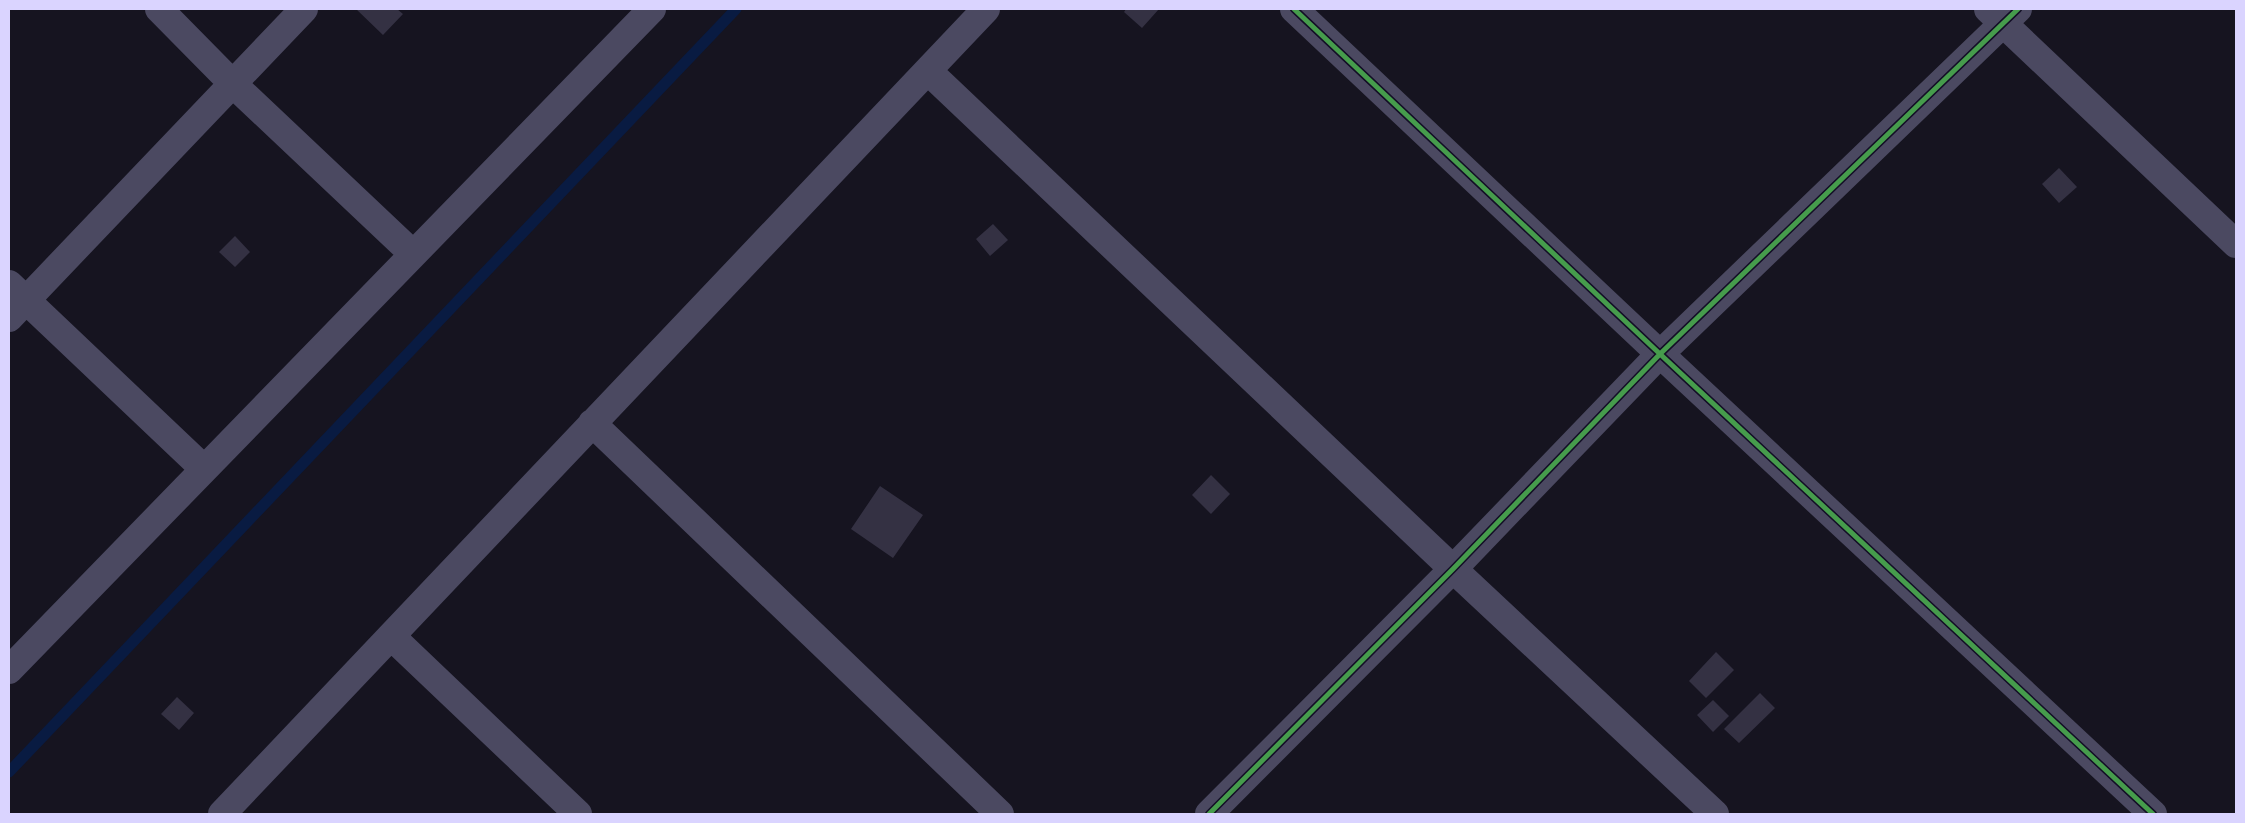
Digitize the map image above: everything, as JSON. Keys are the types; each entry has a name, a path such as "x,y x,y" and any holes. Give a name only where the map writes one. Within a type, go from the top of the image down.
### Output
{"street":[{"path":"158,9 232,83 413,254"},
{"path":"203,468 14,301 304,9"},
{"path":"9,668 652,9"},
{"path":"222,814 986,9"},
{"path":"1294,9 2153,814"},
{"path":"1209,814 1452,569 1660,354 2003,14 2236,244"},
{"path":"928,71 1452,569 1715,814"},
{"path":"592,423 1000,814"},
{"path":"392,637 578,814"}],"building":[{"path":"356,9 397,9 403,14 383,35"},
{"path":"1126,9 1159,9 1142,28 1124,12"},
{"path":"2059,168 2077,187 2059,203 2042,184"},
{"path":"993,224 1008,240 990,256 976,239"},
{"path":"235,236 250,252 235,267 219,252"},
{"path":"1211,475 1230,494 1211,514 1192,495"},
{"path":"880,486 923,515 893,558 851,529"},
{"path":"1716,652 1734,670 1706,698 1689,681"},
{"path":"1760,693 1775,708 1739,743 1724,729"},
{"path":"177,697 194,713 179,730 161,714"},
{"path":"1713,700 1729,716 1713,732 1697,715"}],"waterway":[{"path":"9,772 736,9"}],"cycle path":[{"path":"1294,9 2153,814"},
{"path":"1209,814 1453,569 1660,354 2018,9"}]}
